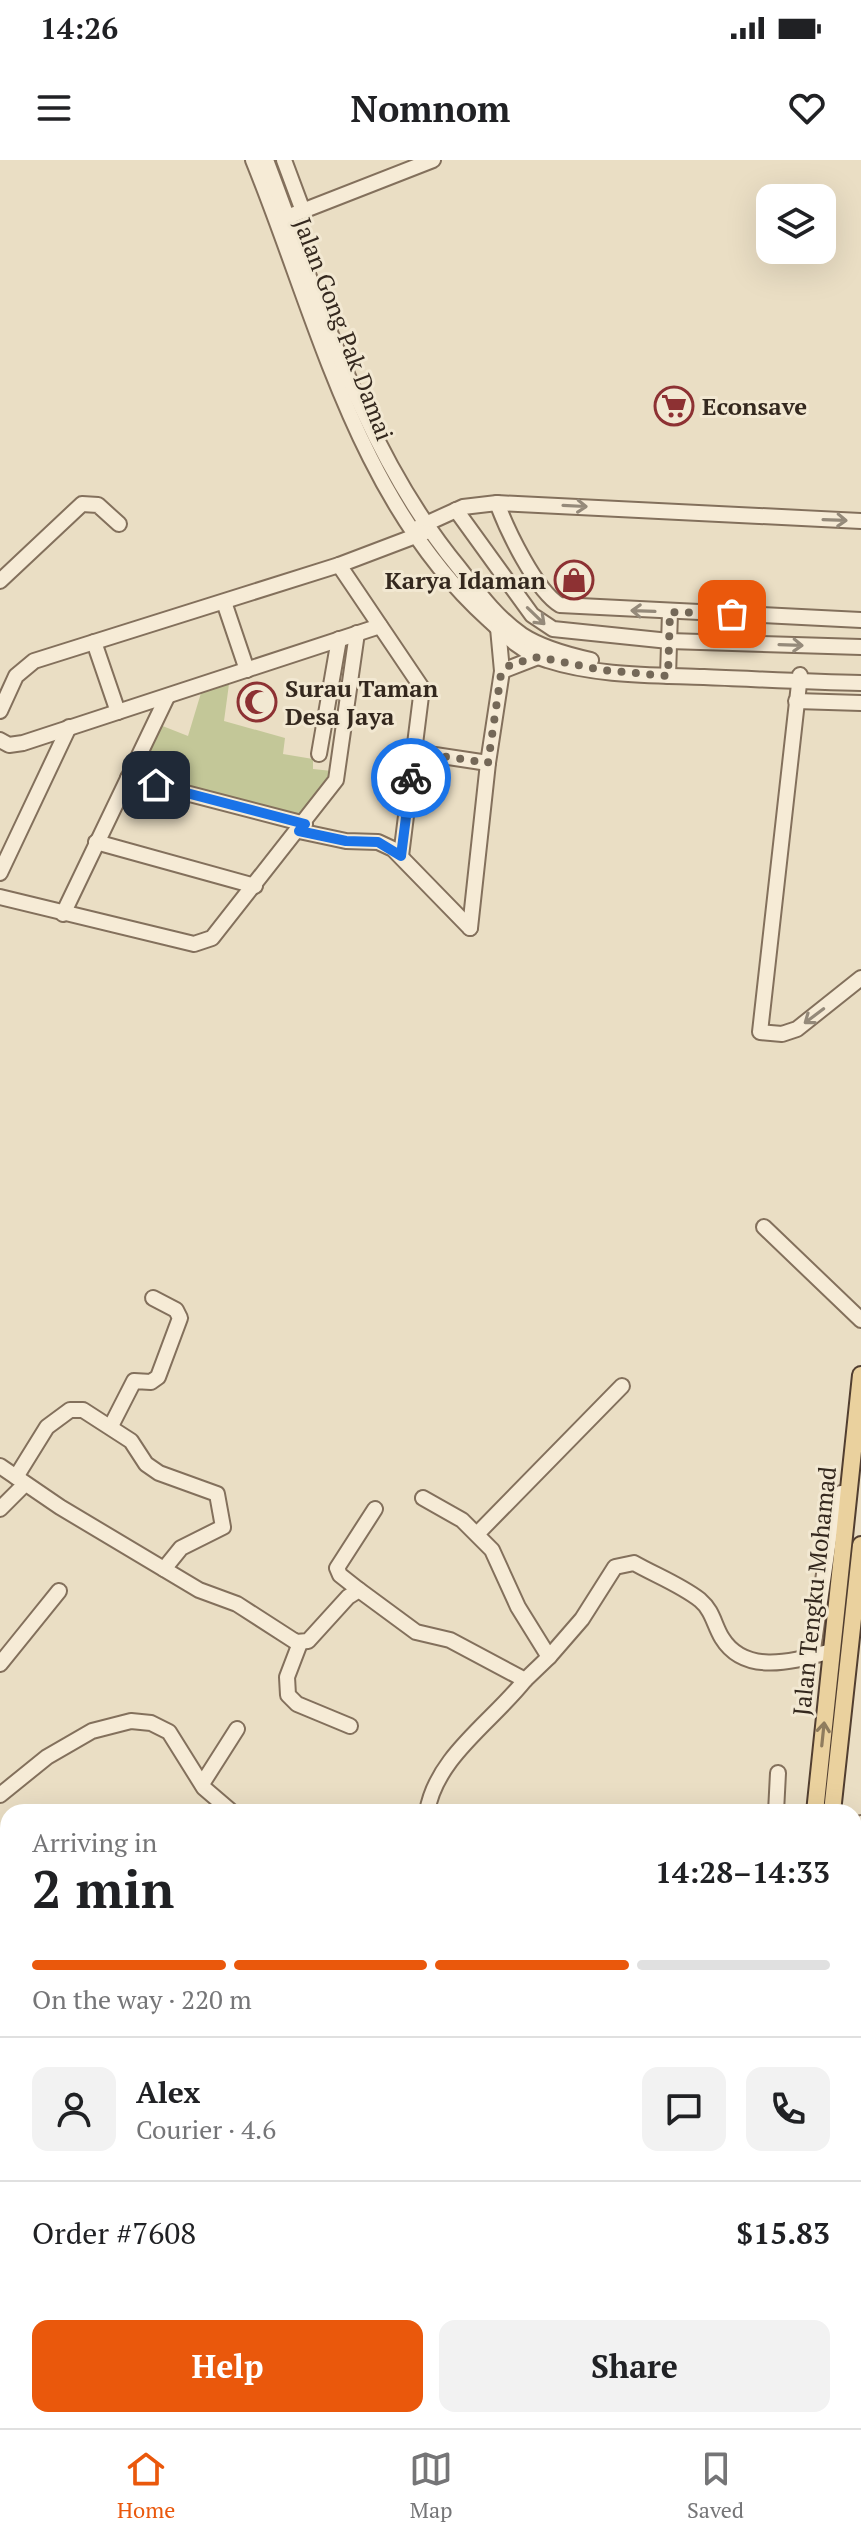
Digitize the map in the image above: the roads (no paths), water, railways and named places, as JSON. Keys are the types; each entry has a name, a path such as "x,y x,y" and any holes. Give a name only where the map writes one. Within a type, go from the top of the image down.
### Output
{"main road":[{"name":"Jalan Tengku Mohamad","path":"816,1804 861,1375"},
{"name":"Jalan Tengku Mohamad","path":"833,1804 861,1545"}],"street":[{"name":"Jalan Gong Pak Damai","path":"253,160 282,219 360,436 464,595 498,628 519,640 538,657 602,670 799,677 861,683"},
{"path":"266,160 282,219 433,160"},
{"path":"284,160 303,211"},
{"path":"387,160 393,175"},
{"path":"497,503 505,524 555,602 570,608 861,620"},
{"path":"0,711 16,676 26,666 339,565 421,531 456,510 497,503 861,521"},
{"path":"0,581 82,504 98,505 119,524"},
{"path":"456,510 532,615 543,624 565,632 669,641 861,647"},
{"path":"421,531 519,640 502,671"},
{"path":"339,565 422,688 401,856"},
{"path":"224,602 247,670"},
{"path":"668,672 670,612"},
{"path":"0,740 9,745 23,743 380,626"},
{"path":"128,778 346,841 378,842 401,856 470,928 488,763 502,671 498,628"},
{"path":"0,897 63,914 201,943 212,938 336,780 357,633"},
{"path":"319,754 339,639"},
{"name":"Jalan Gong Pak Damai","path":"519,640 589,659 668,672"},
{"path":"94,642 118,712"},
{"path":"502,671 538,657"},
{"name":"Jalan Gong Pak Damai","path":"799,677 861,674"},
{"path":"799,677 760,1032 782,1034 797,1029 861,978"},
{"path":"63,914 167,697"},
{"path":"796,701 861,703"},
{"path":"0,873 69,727"},
{"path":"415,752 488,763"},
{"path":"96,842 255,886"},
{"path":"764,1227 861,1320"},
{"path":"111,1426 134,1381 151,1382 158,1377 180,1318 176,1310 153,1298"},
{"path":"478,1533 622,1386"},
{"path":"0,1509 21,1480 47,1427 70,1410 83,1410 131,1441 150,1467 212,1490 219,1499 223,1527 181,1548 164,1569"},
{"path":"0,1466 199,1590 237,1604 275,1632 300,1643 308,1641 348,1597 359,1590"},
{"path":"812,1656 835,1499 841,1493 849,1494"},
{"path":"423,1498 478,1533 496,1558 518,1607 549,1657"},
{"path":"375,1509 337,1568 340,1575 409,1628 450,1640 525,1680"},
{"path":"429,1804 434,1787 453,1758 549,1657 582,1619 615,1567 624,1563 634,1563 699,1599 712,1615 722,1638 739,1655 758,1662 780,1663 832,1651"},
{"path":"0,1664 59,1591"},
{"path":"300,1643 287,1677 288,1695 297,1704 350,1726"},
{"path":"0,1795 39,1762 81,1737 131,1721 151,1723 169,1732 202,1784 223,1804"},
{"path":"202,1784 237,1729"},
{"path":"776,1804 778,1773"}],"place":[{"name":"Econsave","path":"674,406"},
{"name":"Karya Idaman","path":"574,580"},
{"name":"Surau Taman Desa Jaya","path":"257,702"}]}
